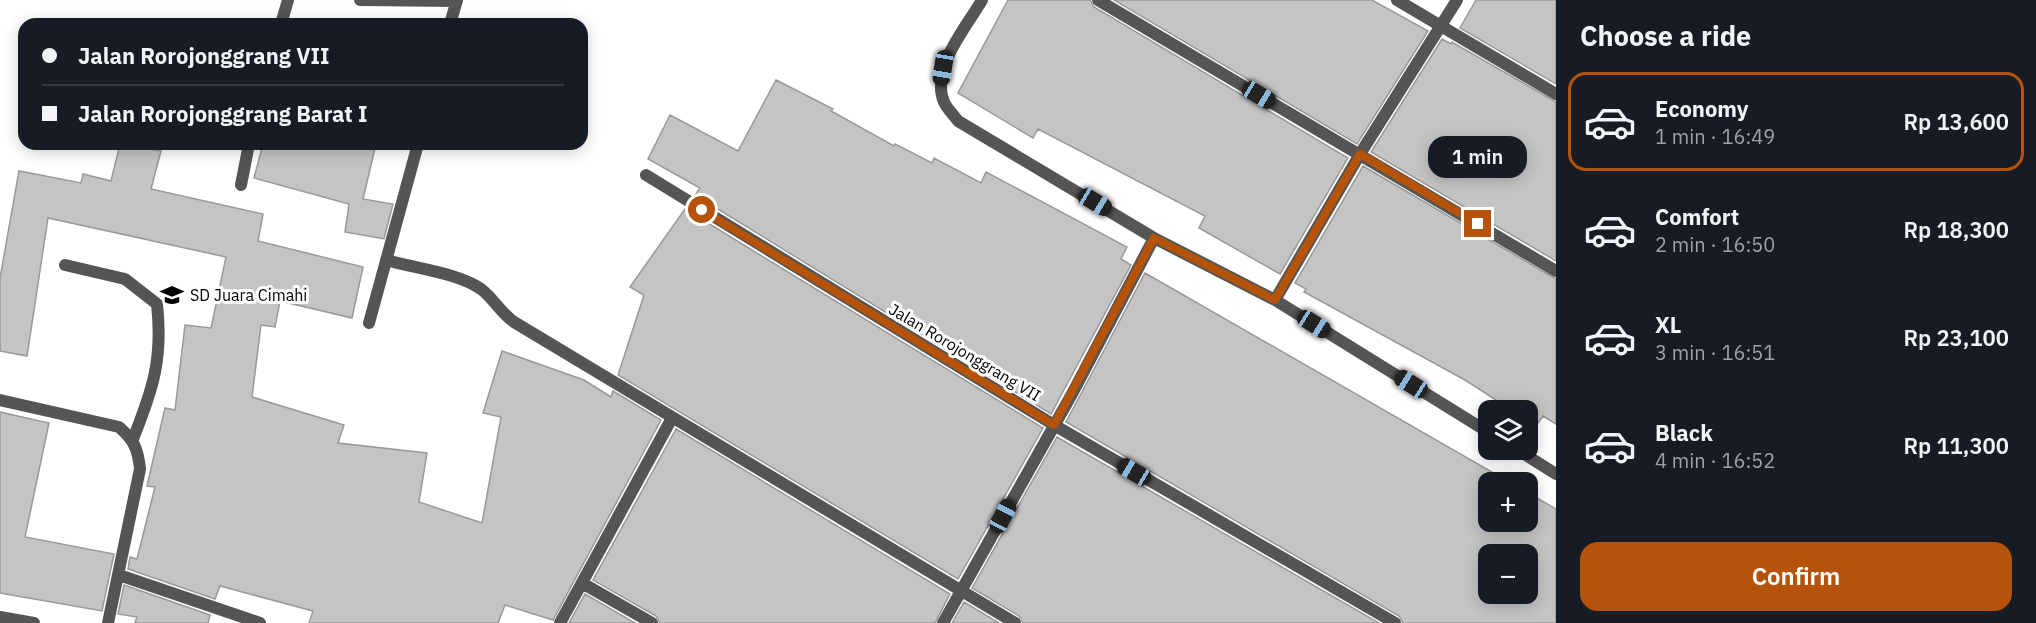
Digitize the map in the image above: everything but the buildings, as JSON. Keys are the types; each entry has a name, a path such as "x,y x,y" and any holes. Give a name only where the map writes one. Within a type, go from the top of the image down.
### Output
{"street":[{"path":"283,18 288,0"},
{"path":"360,0 457,1 452,18"},
{"path":"982,0 943,68 940,85 944,103 958,121 1154,238 1275,300 1478,426"},
{"path":"1098,0 1556,271"},
{"path":"1397,0 1556,94"},
{"path":"1275,300 1360,154 1457,0"},
{"path":"241,185 248,150"},
{"path":"369,323 416,150"},
{"name":"Jalan Rorojonggrang VII","path":"646,175 1054,425 1395,623"},
{"path":"943,623 962,593 1154,238"},
{"path":"386,260 469,282 483,291 502,313 672,418 1015,623"},
{"path":"65,265 125,279 157,304 161,336 153,388 133,439"},
{"path":"0,400 119,427 133,439 138,448 140,468 108,623"},
{"path":"560,623 672,418"},
{"path":"1534,460 1556,474"},
{"path":"119,575 260,623"},
{"path":"582,583 652,623"},
{"path":"0,617 34,623"}],"place":[{"name":"SD Juara Cimahi","path":"172,295"}],"route":[{"path":"702,210 1054,425 1154,238 1275,300 1360,154 1478,224"}]}
